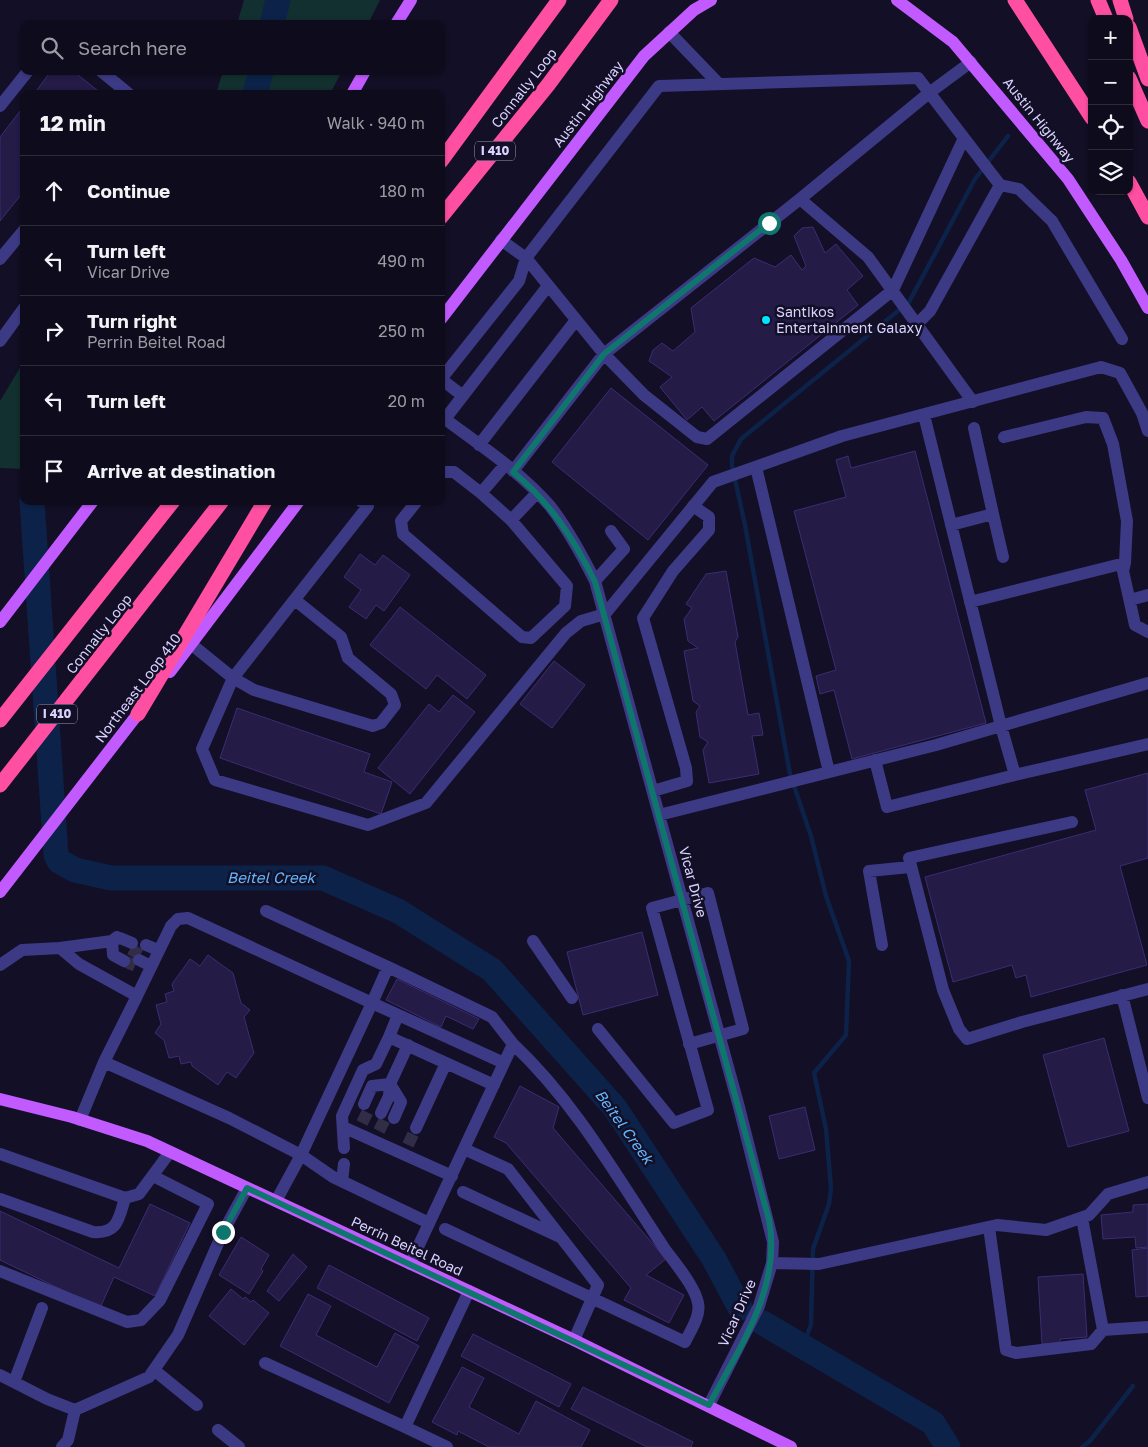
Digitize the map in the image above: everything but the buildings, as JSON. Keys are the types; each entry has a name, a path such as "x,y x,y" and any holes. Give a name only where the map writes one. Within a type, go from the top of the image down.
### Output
{"highway":[{"name":"Connally Loop","path":"445,156 559,0"},
{"name":"Connally Loop","path":"445,212 548,85 611,0"},
{"path":"548,85 623,0"},
{"path":"1015,0 1088,112"},
{"path":"1098,0 1104,15"},
{"path":"1120,0 1125,15"},
{"path":"1133,38 1148,79"},
{"path":"1133,87 1148,121"},
{"path":"445,152 461,136"},
{"path":"1133,190 1148,218"},
{"name":"Connally Loop","path":"0,720 170,505"},
{"name":"Connally Loop","path":"0,785 114,642 219,505"},
{"path":"138,714 263,505"}],"main road":[{"path":"399,20 412,0"},
{"name":"Austin Highway","path":"501,240 644,56 694,10 711,0"},
{"name":"Austin Highway","path":"897,0 953,42 1068,179 1122,260 1148,308"},
{"path":"354,90 364,75"},
{"path":"445,314 501,240"},
{"path":"0,622 90,505"},
{"name":"Northeast Loop 410","path":"0,892 296,505"},
{"name":"Perrin Beitel Road","path":"0,1099 80,1120 147,1141 574,1340 791,1447"}],"street":[{"path":"669,32 718,84"},
{"path":"481,493 509,468 604,354 800,199 929,93 971,62"},
{"path":"0,106 25,75"},
{"path":"106,75 124,90"},
{"path":"445,374 519,281 526,258 659,86 918,78 1000,185 1019,189 1052,220 1122,339"},
{"path":"501,240 526,258 604,354 644,395 697,437 707,439 895,294 964,138"},
{"path":"917,324 930,311 1000,185"},
{"path":"800,199 868,257 973,402"},
{"path":"0,259 20,235"},
{"path":"445,416 463,396 548,286"},
{"path":"0,341 20,314"},
{"path":"480,445 576,320"},
{"path":"366,505 295,600 233,678 202,750 215,780 368,825 426,803 566,633 580,621 605,614 713,482 842,436 1101,367 1120,372 1142,413 1148,431"},
{"path":"445,382 463,396"},
{"path":"924,415 1001,726 1015,775"},
{"path":"1004,437 1086,417 1103,418 1113,444 1127,521 1123,571 1135,625 1148,632"},
{"name":"Vicar Drive","path":"445,419 509,468 537,493 566,528 595,582 769,1220 773,1242 772,1264 759,1306 709,1405"},
{"path":"974,428 1003,557"},
{"path":"750,469 829,772"},
{"path":"414,505 401,521 403,534 522,637 531,638 565,606 566,586 510,520 481,493 454,472 445,472"},
{"path":"510,520 537,493"},
{"path":"653,791 687,781 643,618 673,571 710,530 709,517 693,506"},
{"path":"951,525 993,514"},
{"path":"595,582 624,549 611,532"},
{"path":"970,602 1125,563"},
{"path":"1130,600 1148,595"},
{"path":"191,644 233,678 254,690 373,726 381,723 396,705 392,694 348,658 341,637 295,600"},
{"path":"659,815 875,760 1148,684"},
{"path":"875,760 887,807 1148,744"},
{"path":"1072,822 909,858 943,990 959,1029 967,1039 1148,989"},
{"path":"882,946 869,871 910,867"},
{"path":"598,1029 674,1123 708,1110 689,1044 652,908 708,894 743,1029 689,1044"},
{"path":"266,910 492,1016 513,1044 552,1084 600,1149 694,1293 699,1311 685,1342 445,1229"},
{"path":"80,1120 104,1062 171,926 178,919 188,918 504,1063"},
{"path":"0,965 22,950 60,948 112,941 122,933 135,952 154,961"},
{"path":"112,941 116,950 135,952 154,961"},
{"path":"534,941 572,998"},
{"path":"60,948 79,964 137,996"},
{"path":"276,1201 301,1154 388,967"},
{"path":"1122,995 1148,1098"},
{"path":"398,1015 376,1064 363,1070 342,1116 366,1132 406,1149 452,1176"},
{"path":"389,1037 494,1084"},
{"path":"410,1264 513,1044"},
{"path":"390,1084 372,1086 378,1111 389,1096 390,1084 408,1045"},
{"path":"104,1062 229,1118 301,1154 342,1181 430,1224"},
{"path":"416,1128 446,1063"},
{"path":"344,1148 366,1132"},
{"path":"464,1149 508,1169 598,1285 574,1340"},
{"path":"0,1154 125,1198 139,1194 170,1152"},
{"path":"342,1181 344,1164"},
{"path":"0,1272 127,1322 141,1320 160,1300 208,1204 153,1176"},
{"path":"772,1264 819,1264 996,1225 1046,1230 1089,1215 1108,1194 1148,1182"},
{"path":"0,1375 47,1399 75,1410 149,1377 178,1335 223,1232 247,1188"},
{"path":"463,1192 560,1237"},
{"path":"0,1199 93,1232 104,1233 117,1225 125,1198"},
{"path":"1082,1218 1103,1330"},
{"path":"989,1227 1006,1350 1016,1354 1091,1344 1103,1330 1148,1328"},
{"path":"405,1427 469,1291"},
{"path":"14,1382 42,1308"},
{"path":"265,1363 447,1447"},
{"path":"154,1370 197,1405"},
{"path":"62,1447 68,1440 75,1410"},
{"path":"218,1430 239,1447"}],"green space":[{"path":"244,0 380,0 370,20 238,20"},
{"path":"222,75 340,75 332,90 217,90"},
{"path":"20,368 20,469 0,468 0,401"}],"waterway":[{"name":"Beitel Creek","path":"273,20 278,0"},
{"name":"Beitel Creek","path":"256,90 260,75"},
{"path":"803,1348 811,1324 813,1249 829,1204 831,1188 826,1129 814,1073 846,1035 849,961 826,896 811,836 790,774 745,525 732,466 732,456 741,439 909,302 975,179 1008,136"},
{"name":"Beitel Creek","path":"32,505 56,855 59,861 75,870 111,878 323,878 398,911 492,970 615,1108 714,1259 740,1308"},
{"name":"Beitel Creek","path":"763,1323 933,1423 948,1447"},
{"path":"1082,1447 1090,1441 1133,1386"}],"tunnel":[{"path":"130,949 141,955"},
{"path":"124,961 136,966"},
{"path":"362,1123 370,1107"},
{"path":"379,1131 387,1115"},
{"path":"408,1145 416,1128"}],"place":[{"name":"Santikos Entertainment Galaxy","path":"766,320"}],"route":[{"path":"223,1232 247,1188 709,1405 764,1293 772,1264 773,1242 769,1220 595,582 566,528 531,486 513,472 604,354 769,223"}]}
